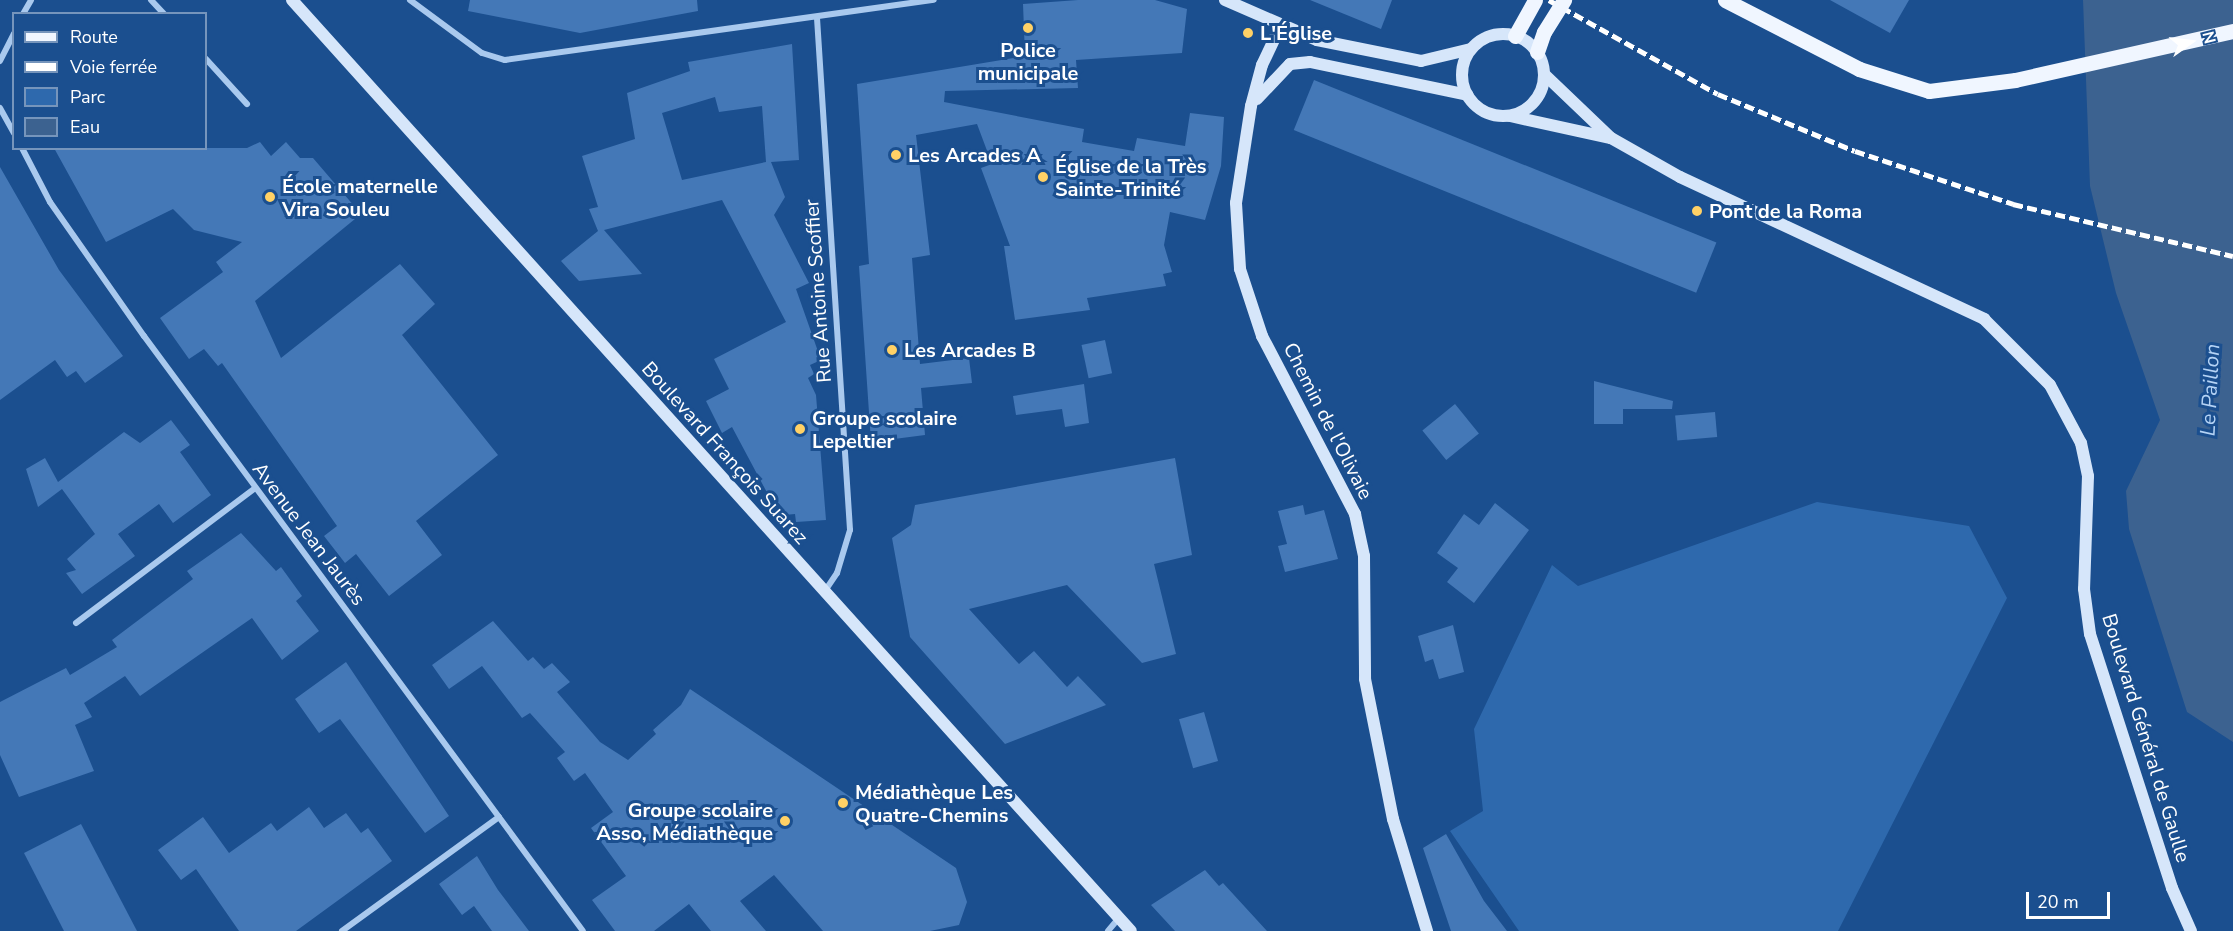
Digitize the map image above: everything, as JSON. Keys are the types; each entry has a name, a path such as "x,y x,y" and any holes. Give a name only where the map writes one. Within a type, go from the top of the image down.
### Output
{"main road":[{"path":"1515,36 1535,0"},
{"path":"1537,52 1544,32 1564,0"},
{"path":"1725,0 1904,87 1954,90 2052,72 2233,31"}],"street":[{"path":"152,0 162,12"},
{"name":"Boulevard François Suarez","path":"292,0 1131,931"},
{"path":"410,0 482,53 506,60 934,0"},
{"path":"1225,0 1317,40 1421,61 1471,49 1491,36 1515,36 1537,52 1544,74 1530,105 1509,115 1485,112 1468,95 1310,62 1290,64 1251,106"},
{"name":"Rue Antoine Scoffier","path":"817,18 850,530 837,573 824,593"},
{"name":"Chemin de l'Olivaie","path":"1281,25 1262,65 1251,106 1236,203 1240,268 1262,336 1355,514 1364,556 1365,679 1393,819 1427,931"},
{"path":"0,61 12,37"},
{"path":"1468,95 1463,71 1471,49"},
{"path":"207,60 247,104"},
{"name":"Boulevard Général de Gaulle","path":"1544,74 1611,138"},
{"path":"0,108 12,129"},
{"name":"Boulevard Général de Gaulle","path":"1509,115 1611,138 1761,217 1966,309 2008,338 2050,385 2081,443 2088,476 2084,589 2090,634 2168,878 2191,931"},
{"name":"Avenue Jean Jaurès","path":"23,150 50,202 254,489 583,931"},
{"path":"76,623 254,489"},
{"path":"342,931 499,817"},
{"path":"1108,931 1119,918"}],"green space":[{"path":"1817,502 1969,526 2007,598 1838,931 1519,931 1450,831 1483,811 1474,729 1552,565 1578,586"}],"water":[{"name":"Le Paillon","path":"2083,0 2233,0 2233,742 2187,712 2129,529 2126,491 2160,420 2116,293 2090,186"}],"building":[{"path":"470,0 697,0 698,11 580,33 468,11"},
{"path":"1078,0 1155,0 1187,9 1182,53 1076,60 1078,88 945,91 944,102 1084,129 1082,142 1134,151 1137,138 1185,146 1190,113 1224,117 1221,166 1205,220 1170,212 1164,245 1172,272 1163,274 1166,286 1087,298 1090,310 1015,320 1004,246 1010,246 981,168 992,164 977,124 916,135 930,255 912,258 920,364 969,358 972,383 921,388 925,435 871,442 859,266 869,264 857,84 1025,56 1023,4"},
{"path":"1310,0 1392,0 1381,29"},
{"path":"1830,0 1909,0 1890,33"},
{"path":"792,44 799,160 771,162 785,197 774,215 809,283 796,289 821,360 810,365 814,374 808,378 816,395 826,520 796,522 795,514 784,515 771,500 732,427 722,433 706,401 729,389 714,359 786,322 722,200 604,230 642,274 579,281 561,261 598,231 589,209 598,207 582,156 635,139 627,93 690,71 688,62","holes":["715,97 719,112 762,106 766,162 682,180 662,113"]},
{"path":"1314,80 1716,243 1696,293 1294,130"},
{"path":"260,142 271,156 286,142 300,158 313,158 361,214 255,301 281,358 400,264 435,304 402,335 498,455 416,521 442,555 389,596 356,554 345,563 324,536 337,526 222,363 218,366 204,349 189,359 160,318 223,272 216,262 242,242 194,230 173,209 106,242 55,150 247,148"},
{"path":"0,167 59,270 123,356 85,383 76,371 67,377 55,360 0,400"},
{"path":"1105,340 1112,373 1089,378 1082,345"},
{"path":"1594,381 1673,401 1672,409 1623,409 1623,424 1594,424"},
{"path":"1084,384 1089,423 1065,427 1062,409 1016,415 1013,396"},
{"path":"1455,404 1479,434 1446,460 1422,430"},
{"path":"1715,412 1717,437 1677,440 1675,415"},
{"path":"171,420 190,445 180,452 211,495 173,523 159,504 118,534 135,556 82,594 66,573 76,570 67,559 95,534 62,489 38,507 26,469 45,458 58,482 124,432 140,443"},
{"path":"1175,458 1192,555 1154,564 1176,654 1142,663 1067,585 969,609 1019,664 1034,651 1067,687 1078,676 1106,705 1005,744 910,637 892,538 911,525 915,505"},
{"path":"1495,503 1529,530 1474,603 1447,582 1458,568 1437,553 1464,514 1479,525"},
{"path":"1303,505 1305,515 1324,510 1338,559 1285,572 1278,546 1287,544 1278,511"},
{"path":"241,533 276,571 281,567 302,596 296,601 319,631 282,660 252,618 140,696 125,676 84,703 92,717 75,725 94,771 19,797 0,755 0,702 66,668 70,675 117,647 112,640 193,579 187,571"},
{"path":"493,621 528,661 533,657 544,669 552,663 570,682 557,692 600,742 628,760 656,734 653,730 681,705 690,689 956,868 967,902 959,925 930,931 823,931 774,875 740,901 766,931 711,931 689,904 654,931 615,931 592,900 626,876 591,828 613,812 585,773 574,781 557,758 565,752 530,713 522,718 482,666 449,689 432,665"},
{"path":"1453,625 1464,672 1439,679 1433,659 1425,662 1418,636"},
{"path":"346,662 449,816 425,833 340,719 319,733 295,699"},
{"path":"1204,712 1218,761 1193,768 1179,719"},
{"path":"309,807 324,828 346,813 361,833 368,828 392,861 296,931 239,931 196,869 181,880 158,850 203,817 229,853 271,823 277,831"},
{"path":"81,824 137,931 64,931 24,853"},
{"path":"1446,834 1484,901 1507,931 1451,931 1423,848"},
{"path":"477,856 498,890 529,931 492,931 474,906 462,915 439,884"},
{"path":"1205,870 1219,886 1223,883 1267,931 1175,931 1151,905"}],"railway":[{"path":"1549,0 1718,94 1855,151 2013,204 2233,256"}],"place":[{"name":"Police municipale","path":"1028,28"},
{"name":"L'Église","path":"1248,33"},
{"name":"Les Arcades A","path":"896,155"},
{"name":"Église de la Très Sainte-Trinité","path":"1043,177"},
{"name":"École maternelle Vira Souleu","path":"270,197"},
{"name":"Pont de la Roma","path":"1697,211"},
{"name":"Les Arcades B","path":"892,350"},
{"name":"Groupe scolaire Lepeltier","path":"800,429"},
{"name":"Médiathèque Les Quatre-Chemins","path":"843,803"},
{"name":"Groupe scolaire Asso, Médiathèque","path":"785,821"}]}
